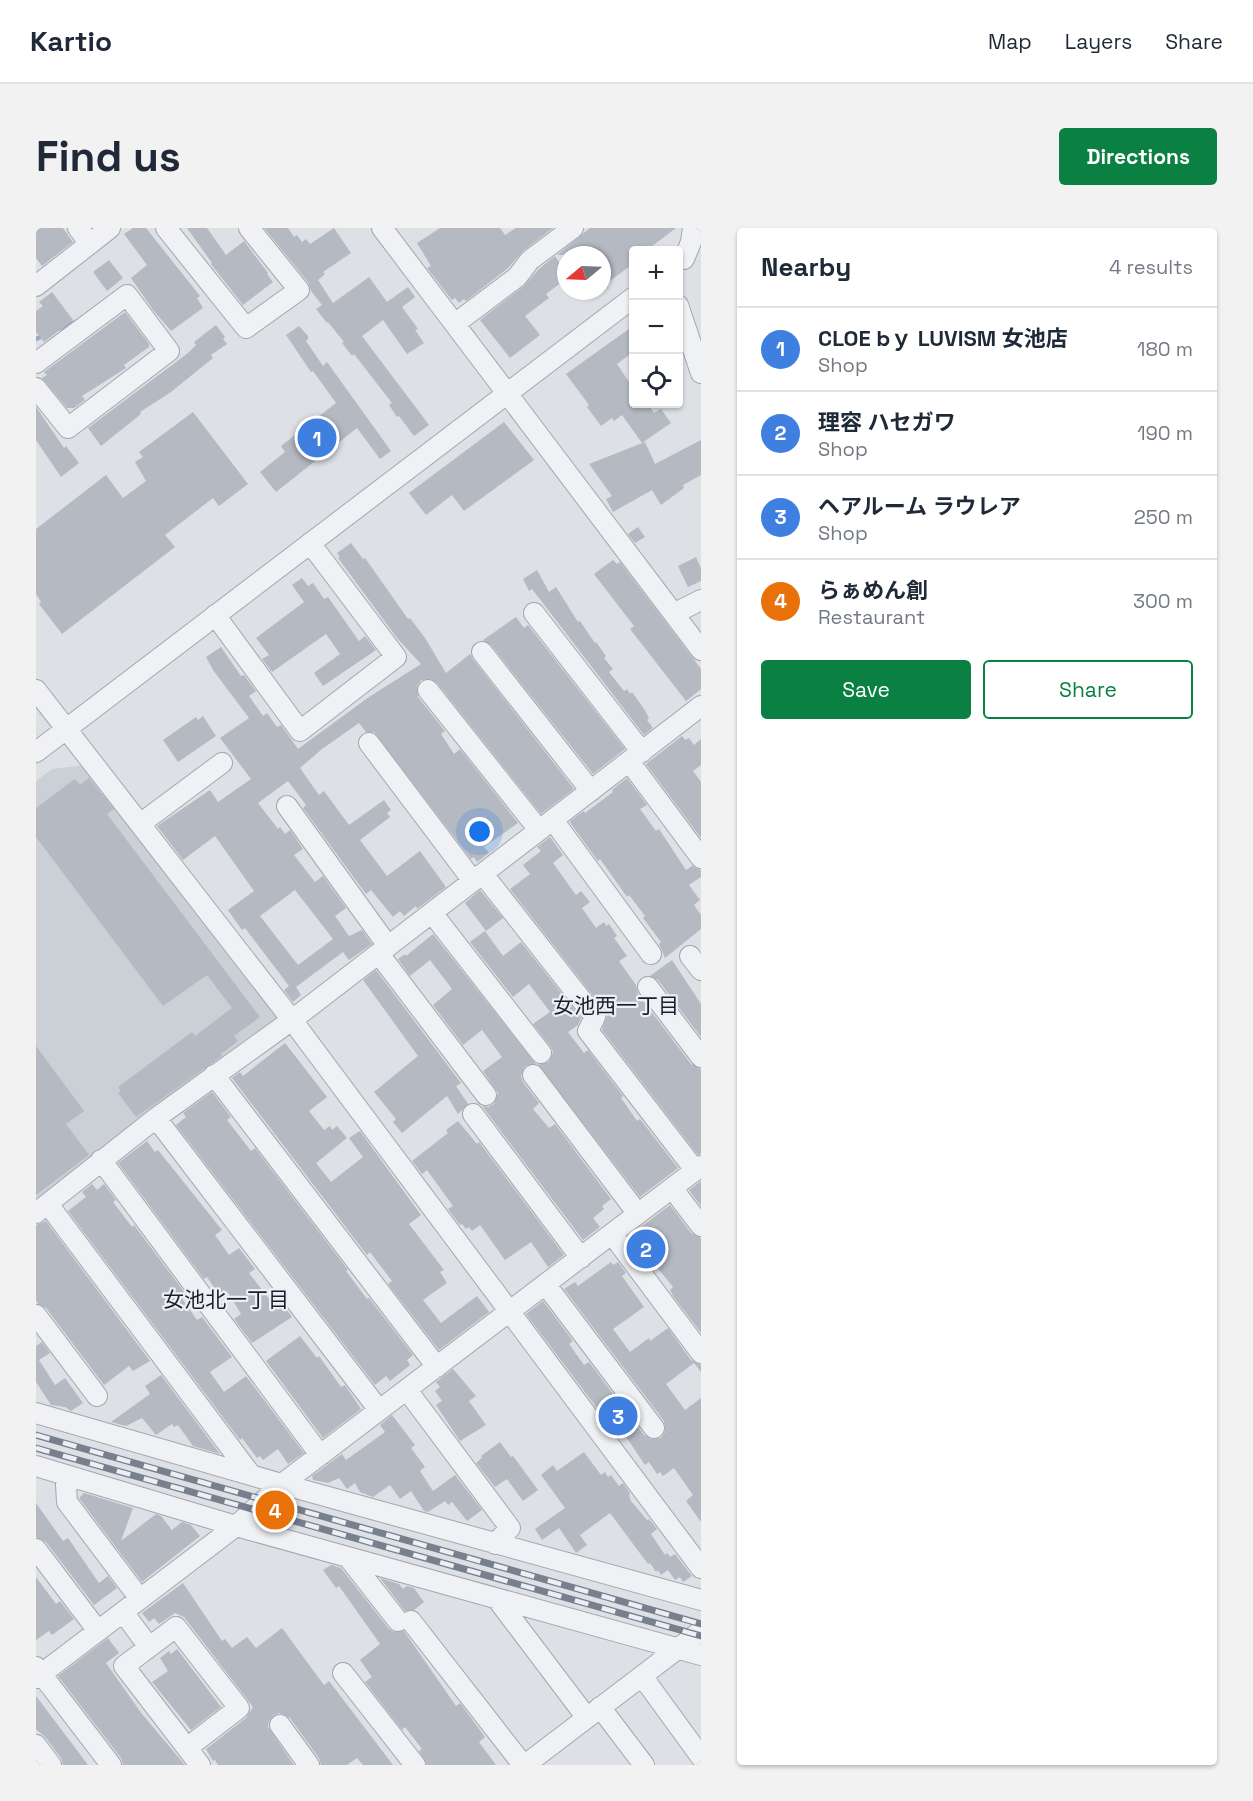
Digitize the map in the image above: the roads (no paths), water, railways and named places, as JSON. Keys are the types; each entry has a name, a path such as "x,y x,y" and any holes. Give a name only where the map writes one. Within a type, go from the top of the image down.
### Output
{"street":[{"path":"78,228 90,244"},
{"path":"37,284 110,228"},
{"path":"166,228 246,328 299,290 249,228"},
{"path":"382,228 701,650"},
{"path":"456,323 517,277 530,260 573,228"},
{"path":"683,257 691,242 693,228"},
{"path":"683,260 701,246"},
{"path":"36,363 127,295 169,351 68,428 36,388"},
{"path":"36,752 629,300"},
{"path":"683,320 701,373"},
{"path":"215,615 300,731 396,657 310,543"},
{"path":"675,614 701,600"},
{"path":"534,613 635,756 701,858"},
{"path":"482,652 591,791"},
{"path":"36,690 292,1020 701,1568"},
{"path":"428,690 546,825 651,954"},
{"path":"251,1475 42,1209 156,1118 292,1020 701,706"},
{"path":"111,1765 38,1673 98,1631 236,1526 282,1484 698,1168 588,1031 595,1017 478,878 369,743"},
{"path":"140,824 222,763"},
{"path":"287,806 383,950 486,1095"},
{"path":"432,913 541,1053"},
{"path":"648,987 701,1057"},
{"path":"214,1075 436,1367"},
{"path":"533,1075 638,1214"},
{"path":"473,1114 581,1258"},
{"path":"156,1118 380,1410"},
{"path":"101,1160 322,1454"},
{"path":"672,1188 701,1226"},
{"path":"612,1234 701,1353"},
{"path":"546,1285 654,1428"},
{"path":"36,1315 97,1396"},
{"path":"407,1390 510,1528 495,1544"},
{"path":"36,1413 495,1544 701,1600"},
{"path":"36,1466 236,1526 701,1655"},
{"path":"69,1476 66,1485 67,1502 140,1599"},
{"path":"36,1549 98,1631"},
{"path":"348,1557 529,1763 701,1631"},
{"path":"497,1599 594,1713 644,1765"},
{"path":"123,1612 149,1647"},
{"path":"187,1748 239,1708 176,1627 124,1666 200,1765"},
{"path":"343,1673 415,1765"},
{"path":"642,1676 701,1757"},
{"path":"280,1725 309,1765"},
{"path":"36,1745 51,1765"}],"waterway":[{"path":"58,329 78,321"},
{"path":"36,339 45,335"}],"railway":[{"path":"36,1435 701,1624"},
{"path":"36,1448 701,1636"}],"place":[{"name":"CLOE bｙ LUVISM 女池店","path":"317,438"},
{"name":"理容 ハセガワ","path":"646,1249"},
{"name":"ヘアルーム ラウレア","path":"618,1416"},
{"name":"らぁめん創","path":"275,1510"}],"district":[{"name":"女池西一丁目","path":"616,1005"},
{"name":"女池北一丁目","path":"226,1299"}]}
